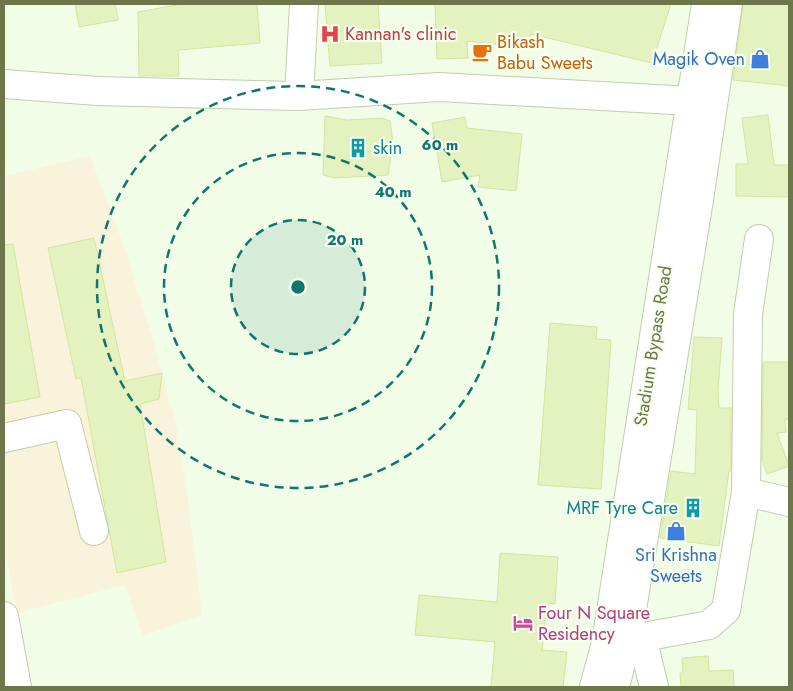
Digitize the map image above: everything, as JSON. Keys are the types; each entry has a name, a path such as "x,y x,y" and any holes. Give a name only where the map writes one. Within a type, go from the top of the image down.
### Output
{"street":[{"path":"299,96 304,4"},
{"name":"Stadium Bypass Road","path":"615,687 635,638 702,103 706,4"},
{"name":"Stadium Bypass Road","path":"594,687 606,643 702,103 728,4"},
{"path":"4,84 98,91 299,96 438,86 702,103"},
{"path":"654,687 635,638 709,625 726,610 746,492 748,314 759,239"},
{"path":"4,438 67,424 94,532"},
{"path":"746,492 789,502"},
{"path":"4,616 17,687"}],"shaded area":[{"path":"90,156 126,252 154,343 177,429 188,498 202,615 143,636 125,585 17,613 4,546 4,176"}],"building":[{"path":"75,4 115,4 118,20 79,27"},
{"path":"182,4 257,4 260,43 178,50 179,76 139,76 138,12"},
{"path":"325,4 378,4 382,63 330,66"},
{"path":"435,4 671,4 652,63 531,34 530,48 467,41 468,58 437,59"},
{"name":"Magik Oven","path":"743,4 789,4 789,86 733,80"},
{"path":"768,115 774,165 789,165 789,197 736,196 736,164 748,164 742,118"},
{"name":"skin","path":"325,116 347,120 382,118 390,121 393,143 388,175 335,178 323,175"},
{"path":"465,117 467,128 522,134 516,191 478,187 480,175 442,182 432,123"},
{"path":"94,238 125,381 162,373 159,399 140,404 166,562 117,573 81,378 76,379 48,248"},
{"path":"13,244 40,397 4,404 4,245"},
{"path":"550,323 597,327 596,339 611,340 601,489 538,485"},
{"path":"694,337 722,338 718,390 719,408 731,408 731,471 729,471 719,546 660,538 671,471 695,474 697,410 688,409"},
{"path":"763,362 789,362 789,419 785,419 786,432 777,433 789,466 767,474 762,460"},
{"path":"500,553 558,557 555,604 547,603 542,650 567,652 563,687 491,687 495,642 415,635 419,595 497,602"},
{"path":"708,656 709,671 733,670 734,687 681,687 680,673 683,673 682,658"}],"place":[{"name":"Kannan's clinic","path":"330,34"},
{"name":"Bikash Babu Sweets","path":"482,52"},
{"name":"Magik Oven","path":"760,59"},
{"name":"skin","path":"358,148"},
{"name":"MRF Tyre Care","path":"693,508"},
{"name":"Sri Krishna Sweets","path":"676,531"},
{"name":"Four N Square Residency","path":"523,623"}]}
